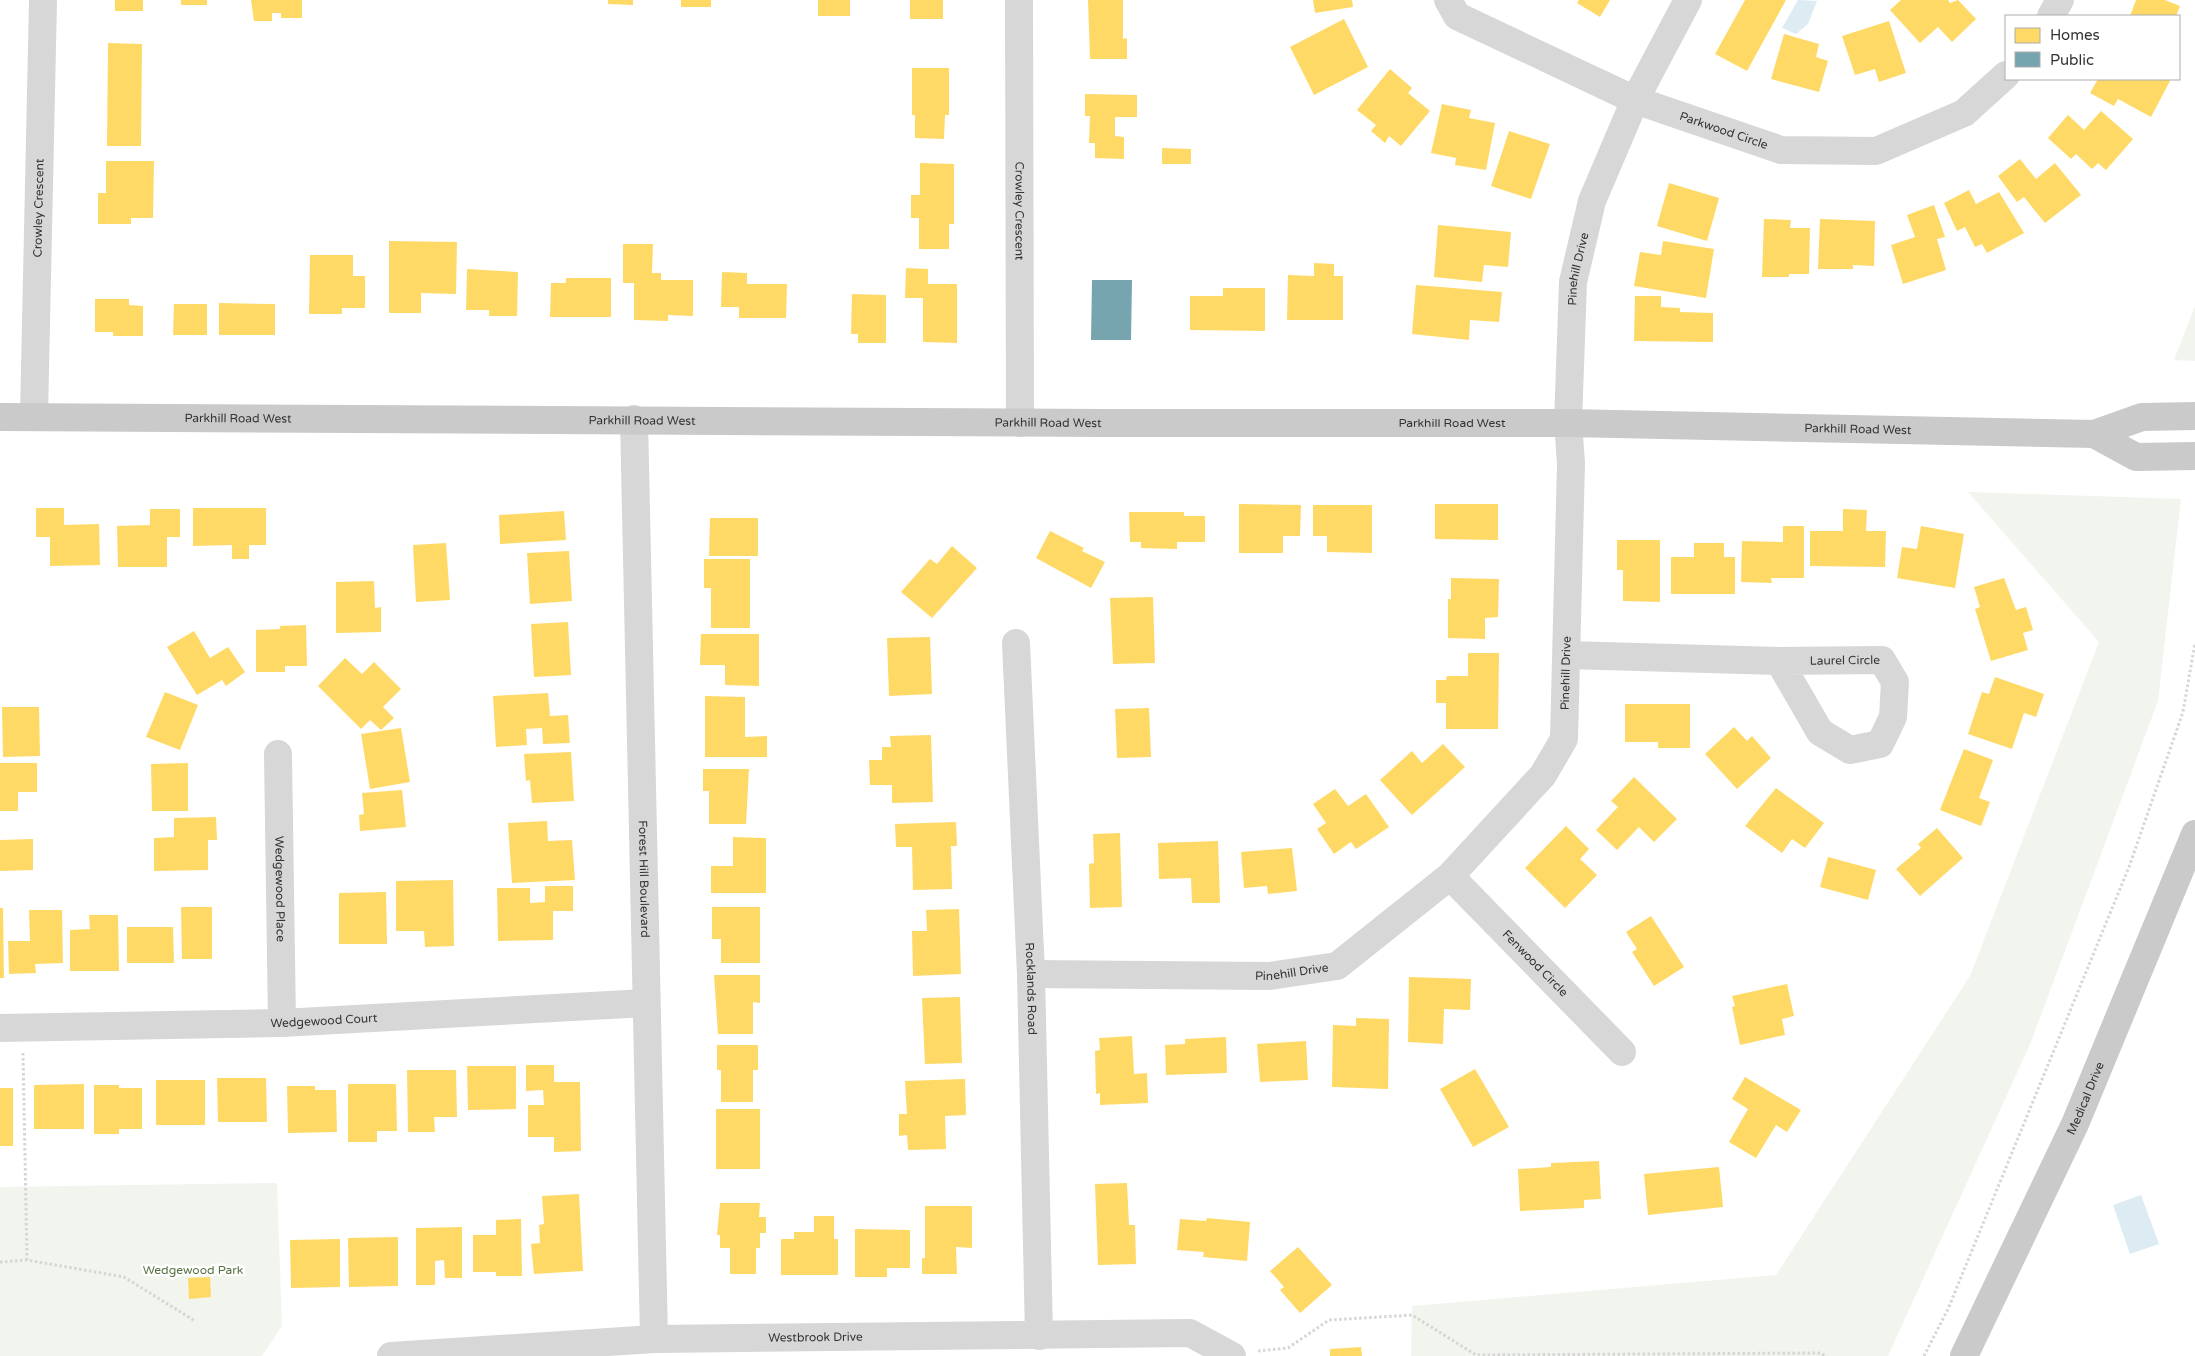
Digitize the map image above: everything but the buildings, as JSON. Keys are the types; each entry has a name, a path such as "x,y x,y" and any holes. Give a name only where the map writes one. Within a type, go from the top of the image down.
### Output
{"main road":[{"name":"Parkhill Road West","path":"0,417 634,419 1020,423 1568,423 2094,434 2142,417 2195,416"},
{"name":"Parkhill Road West","path":"2094,434 2136,457 2195,456"},
{"name":"Medical Drive","path":"1964,1356 2075,1124 2195,834"}],"street":[{"name":"Crowley Crescent","path":"34,416 43,0"},
{"name":"Crowley Crescent","path":"1019,0 1020,423"},
{"name":"Parkwood Circle","path":"1448,0 1457,16 1635,100 1781,150 1876,151 1964,114 2005,76"},
{"name":"Pinehill Drive","path":"1031,974 1270,976 1337,966 1450,876 1544,774 1564,739 1571,463 1568,423 1573,282 1592,201 1635,100 1688,0"},
{"path":"2052,15 2060,0"},
{"name":"Forest Hill Boulevard","path":"634,419 654,1339"},
{"name":"Rocklands Road","path":"1016,644 1031,974 1039,1336"},
{"path":"1567,655 1779,661"},
{"name":"Wedgewood Place","path":"278,754 282,1023"},
{"name":"Fenwood Circle","path":"1450,876 1622,1052"},
{"name":"Wedgewood Court","path":"11,1028 282,1023 646,1003"},
{"name":"Westbrook Drive","path":"391,1356 654,1339 1190,1333 1232,1355"}],"path":[{"path":"1924,1356 1948,1309 2129,867 2183,712 2195,643"},
{"path":"11,1028 27,1260"},
{"path":"0,1262 27,1260 124,1277 195,1321"},
{"path":"1232,1355 1288,1348 1329,1320 1412,1315 1476,1355 1821,1353 1825,1356"}],"green space":[{"path":"2195,306 2195,361 2174,360"},
{"path":"1968,492 2181,499 2158,701 2031,1042 1888,1356 1411,1356 1412,1306 1776,1275 1970,976 2099,642"},
{"name":"Wedgewood Park","path":"277,1183 282,1326 262,1356 0,1356 0,1187"}],"shaded area":[{"path":"1798,0 1817,1 1808,24 1796,34 1782,28"},
{"path":"2141,1195 2159,1244 2130,1254 2113,1205"}]}
